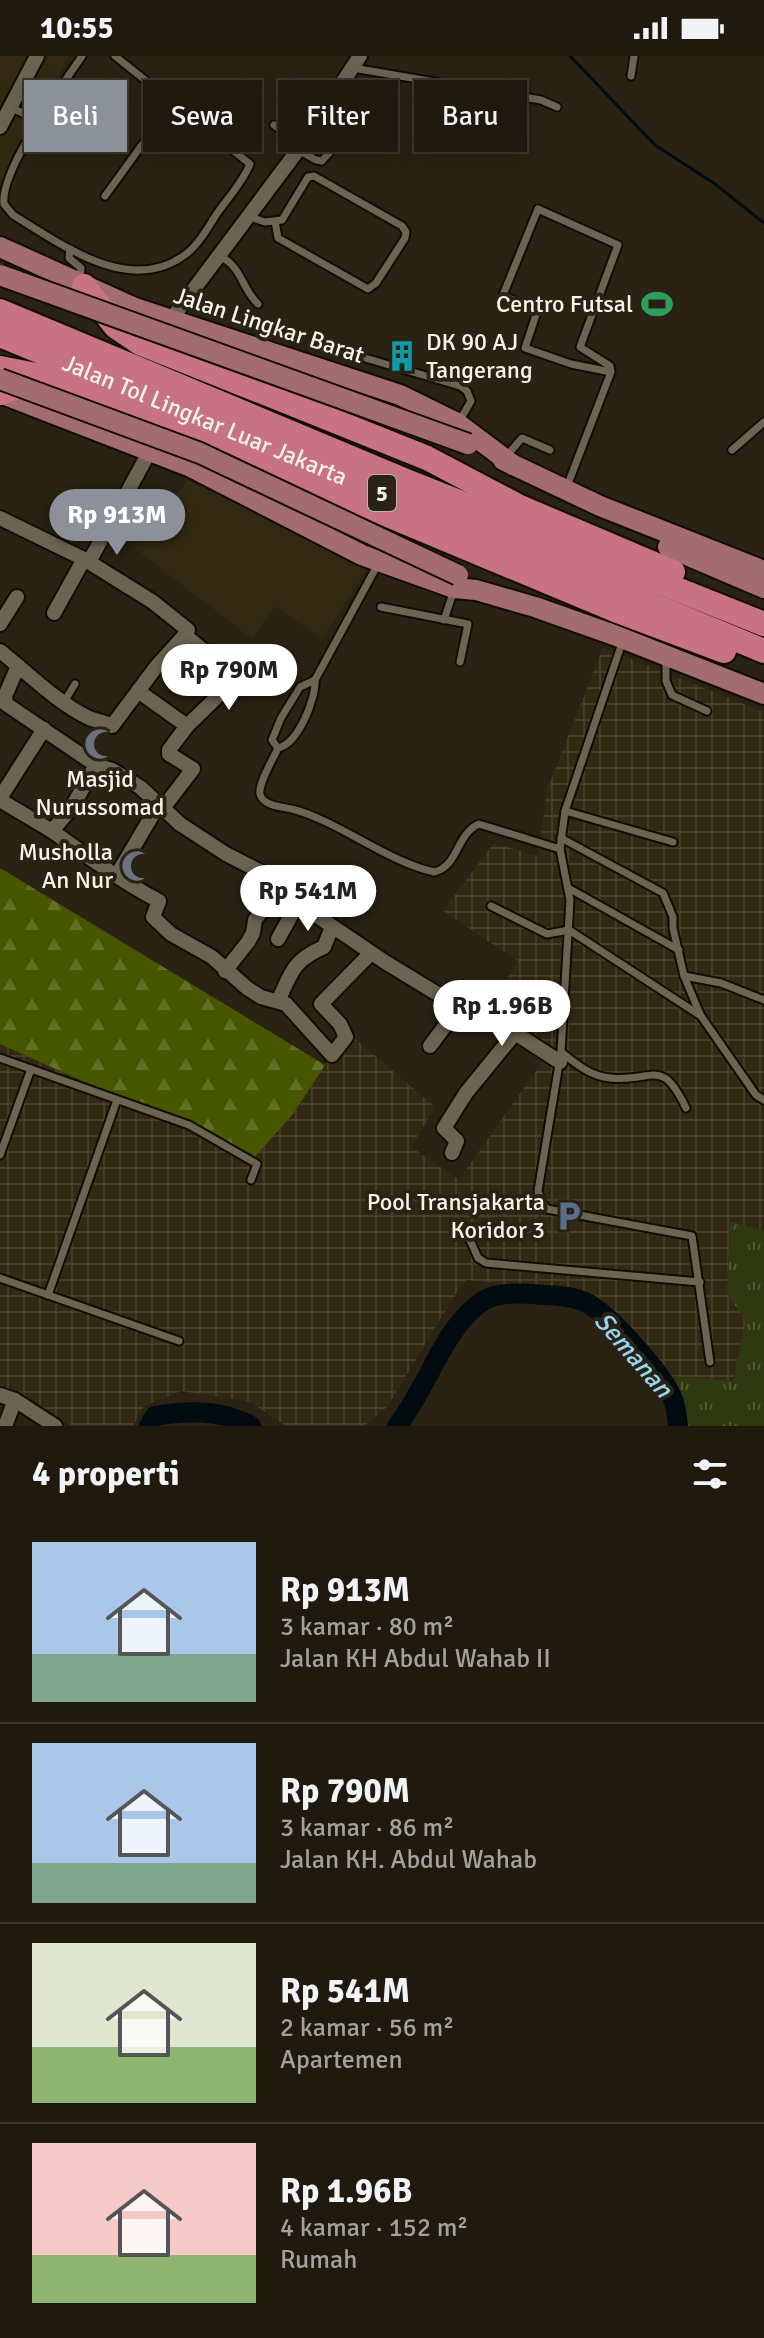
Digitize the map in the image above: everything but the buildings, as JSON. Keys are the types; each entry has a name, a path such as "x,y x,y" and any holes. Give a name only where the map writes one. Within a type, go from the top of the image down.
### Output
{"highway":[{"path":"84,286 115,326 140,343 427,458 520,507 764,610"},
{"name":"Jalan Tol Lingkar Luar Jakarta","path":"0,311 418,486 764,624"},
{"name":"Jalan Tol Lingkar Luar Jakarta","path":"0,335 764,651"},
{"path":"0,368 67,381 615,610 764,664"},
{"path":"0,393 45,378"}],"main road":[{"name":"Jalan Lingkar Barat","path":"0,247 170,321 400,395 457,423 509,462"},
{"name":"Jalan Lingkar Barat","path":"0,275 468,444 568,485 601,510 612,523 764,588"},
{"path":"0,379 200,453 456,582 535,607 764,694"},
{"path":"0,393 151,449 227,483 342,547 379,562 456,582"},
{"name":"Jalan Lingkar Barat","path":"601,510 764,571"},
{"path":"620,638 648,640 764,681"}],"street":[{"path":"0,127 37,56"},
{"path":"345,80 356,62"},
{"path":"170,321 297,152"},
{"path":"54,613 151,449"},
{"path":"0,518 86,560 153,602 188,630 112,726 91,719 64,702 1,654"},
{"path":"0,624 17,597"},
{"path":"118,873 161,806 193,769 169,754 169,750 187,726 219,695 229,690 235,677 185,635"},
{"path":"18,666 4,700 44,729 96,765 112,770 140,787 180,824 226,854 263,873 298,903 371,953 459,1007 561,1057"},
{"path":"134,696 187,726"},
{"path":"44,729 0,799 159,901 153,917 171,934 212,957 225,971 261,997 286,1004 334,1055 346,1037 340,1024 321,1005 371,953"},
{"path":"52,831 72,807 96,765"},
{"path":"225,971 248,942 255,920 279,887"},
{"path":"278,939 298,903"},
{"path":"278,1001 297,963 324,947 332,927"},
{"path":"430,1046 459,1007"},
{"path":"452,1153 457,1141 444,1128 466,1093 515,1033"},
{"path":"0,1395 15,1400 55,1426"},
{"path":"5,1426 15,1400"}],"lane":[{"path":"66,80 82,56"},
{"path":"115,56 145,80"},
{"path":"631,76 634,56"},
{"path":"356,62 541,100 557,107"},
{"path":"10,107 24,114"},
{"path":"274,125 278,129"},
{"path":"105,196 143,143"},
{"path":"24,151 5,189 4,204 13,215 100,264 145,270 163,266 187,253 249,167 248,161 237,152"},
{"path":"307,152 322,161 330,152"},
{"path":"250,217 265,222 284,218 308,177 314,176 402,226 406,232 376,283 368,289 278,238 274,230 275,221"},
{"path":"568,485 611,372 610,366 580,347 618,245 538,209 503,295 537,312 525,348 571,364 611,372"},
{"path":"70,249 69,258 80,266 84,286"},
{"path":"220,256 241,273 249,295 258,304"},
{"path":"84,286 100,264"},
{"path":"345,352 460,386 467,391 471,401 457,423"},
{"path":"732,450 764,422"},
{"path":"509,462 522,438 550,450"},
{"path":"278,748 287,746 302,724 315,692 315,680 379,562"},
{"path":"444,620 456,582"},
{"path":"381,607 468,624 460,662"},
{"path":"620,638 565,811 560,849 570,889 561,1057 538,1191 547,1209 692,1236 710,1362"},
{"path":"666,655 666,681 672,695 707,711"},
{"path":"278,748 272,740 281,718 300,687 315,680"},
{"path":"64,702 75,684"},
{"path":"278,748 261,786 260,794 267,803 299,811 425,870 434,872 446,867 464,837 479,824 560,849"},
{"path":"565,811 673,842"},
{"path":"561,838 663,893 673,917 684,976 701,1016 756,1095 764,1100"},
{"path":"570,889 679,950"},
{"path":"491,906 547,934 569,930 701,1016"},
{"path":"684,976 721,983 764,1000"},
{"path":"515,1033 531,1023 562,1023"},
{"path":"561,1057 608,1078 662,1076 673,1083 686,1108"},
{"path":"0,1058 189,1125 257,1164 251,1180"},
{"path":"0,1155 31,1069"},
{"path":"48,1295 117,1100"},
{"path":"470,1240 478,1258 486,1263 700,1282"},
{"path":"0,1278 179,1341"}],"shaded area":[{"path":"0,56 69,56 57,80 24,80 24,143 0,189"},
{"path":"188,480 371,563 322,639 274,606 252,639 133,547"},
{"path":"603,648 764,712 764,1231 731,1223 726,1293 746,1321 733,1381 667,1376 616,1313 580,1293 467,1280 387,1407 364,1426 286,1426 250,1402 181,1391 144,1406 133,1426 73,1426 0,1386 0,1044 254,1158 293,1114 346,1031 435,1107 411,1147 459,1180 543,1061 484,1015 518,961 443,911 494,843 538,856 547,790"}],"green space":[{"path":"0,868 325,1065 293,1114 254,1158 0,1044"},
{"path":"731,1222 764,1231 764,1426 677,1426 667,1376 733,1381 746,1321 726,1293"}],"waterway":[{"path":"570,56 655,145 715,184 764,223"},
{"name":"Semanan","path":"397,1426 457,1326 469,1312 488,1298 519,1294 558,1296 579,1300 595,1308 636,1347 660,1377 674,1402 678,1426"},
{"name":"Semanan","path":"149,1426 155,1416 192,1412 228,1416 251,1426"}],"place":[{"name":"Centro Futsal","path":"657,304"},
{"name":"DK 90 AJ Tangerang","path":"402,356"},
{"name":"Masjid Nurussomad","path":"100,744"},
{"name":"Musholla An Nur","path":"137,866"},
{"name":"Pool Transjakarta Koridor 3","path":"569,1216"}]}
